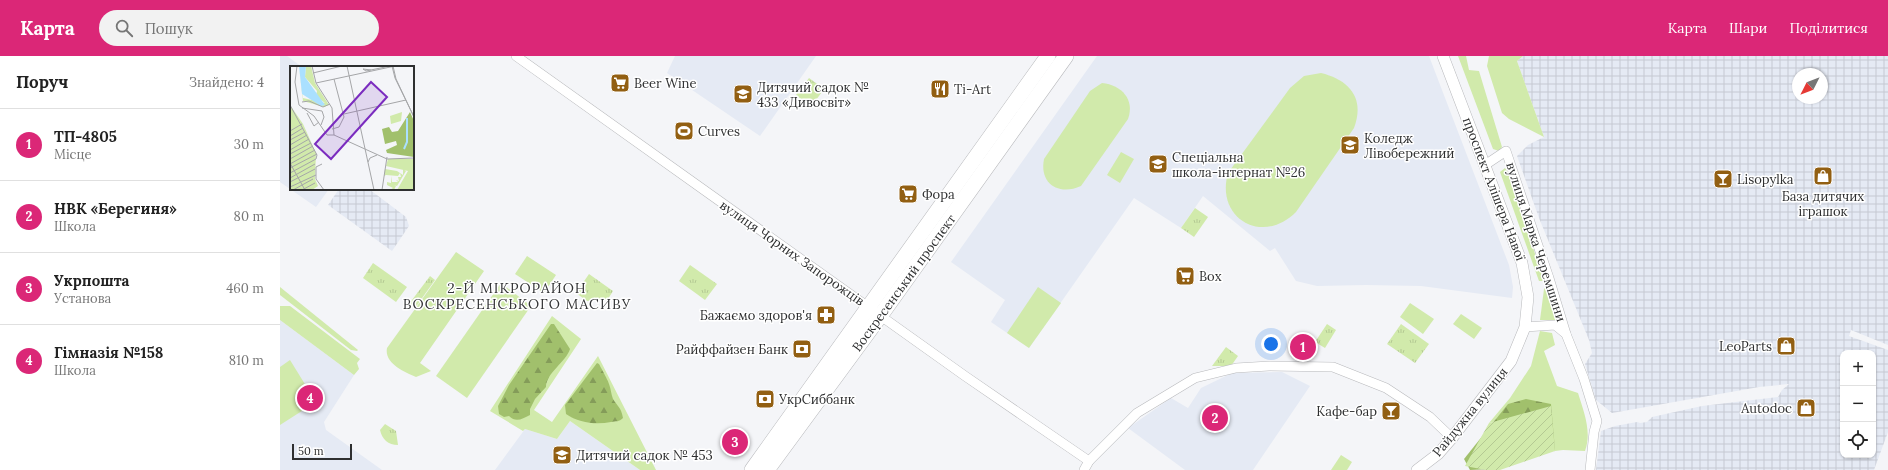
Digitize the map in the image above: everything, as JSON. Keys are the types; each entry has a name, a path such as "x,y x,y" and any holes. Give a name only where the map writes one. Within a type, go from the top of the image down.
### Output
{"main road":[{"name":"Воскресенський проспект","path":"752,470 1048,56"},
{"name":"Воскресенський проспект","path":"767,470 881,316 1066,56"}],"street":[{"name":"вулиця Чорних Запорожців","path":"516,56 868,307 1089,461"},
{"name":"проспект Алішера Навої","path":"1443,56 1486,165 1522,263 1528,297 1525,326"},
{"name":"вулиця Марка Черемшини","path":"1486,165 1506,151 1549,278 1566,334 1584,379 1597,421 1594,432 1590,470"},
{"name":"вулиця Марка Черемшини","path":"1525,326 1555,325 1566,334"},
{"name":"Райдужна вулиця","path":"1417,470 1438,454 1452,438 1511,361 1525,326"},
{"path":"1084,470 1089,461 1137,412 1195,378 1236,368 1269,366 1333,367 1386,388 1430,417 1452,438"}],"shaded area":[{"path":"280,56 287,56 301,66 290,66 290,189 280,182"},
{"name":"Дитячий садок № 433 «Дивосвіт»","path":"675,56 816,56 760,136 667,73"},
{"path":"1097,56 1429,56 1509,265 1513,287 1512,298 1421,286 1317,286 1296,281 1275,248 1270,251 1203,196 1181,228 1134,198 1029,348 991,322 1005,300 951,262"},
{"path":"1523,56 1888,56 1888,345 1851,330 1849,336 1888,350 1888,432 1874,470 1596,470 1601,431 1615,426 1637,422 1647,422 1652,417 1702,406 1778,397 1782,390 1789,384 1759,387 1612,413 1596,400 1585,364 1592,353 1589,340 1539,218 1517,156 1528,145 1544,137 1517,61"},
{"path":"292,190 328,190 316,207"},
{"path":"338,190 370,190 406,217 409,226 392,251 328,205"},
{"path":"280,320 354,375 324,422 326,430 382,470 280,470"},
{"path":"1282,372 1310,386 1253,470 1185,470 1128,428 1171,398 1188,408 1201,388 1232,373"},
{"name":"Дитячий садок № 453","path":"570,421 640,470 495,470 525,429 557,439"}],"green space":[{"path":"1458,56 1466,56 1469,70 1479,71 1502,147 1499,151 1493,149"},
{"path":"1489,56 1523,56 1517,61 1544,137 1509,119 1502,113 1487,66"},
{"path":"1321,73 1340,80 1352,92 1358,108 1354,128 1296,212 1283,222 1269,227 1256,226 1244,222 1235,214 1228,203 1226,189 1228,173 1290,88 1304,76"},
{"path":"809,78 824,89 811,107 796,95"},
{"path":"1102,83 1109,84 1121,90 1125,95 1130,106 1128,119 1081,186 1065,190 1052,186 1045,175 1043,168 1044,159 1090,91"},
{"path":"1121,152 1134,159 1120,183 1107,175"},
{"path":"1505,168 1508,172 1544,281 1539,281 1500,172"},
{"path":"1195,208 1208,217 1194,237 1181,228"},
{"path":"456,252 484,271 420,363 431,371 416,377 401,370 392,362 387,353 387,348"},
{"path":"527,256 556,275 544,293 515,274"},
{"path":"373,263 407,287 396,302 363,278"},
{"path":"690,265 717,284 705,300 679,281"},
{"path":"589,274 613,291 608,299 587,301 576,293"},
{"path":"430,276 435,280 415,308 409,304"},
{"path":"501,283 531,306 467,398 436,376"},
{"path":"280,287 358,350 351,350 280,295"},
{"path":"1038,287 1061,303 1029,348 1007,333"},
{"path":"1546,287 1556,320 1540,320 1544,289"},
{"path":"1410,303 1434,319 1423,334 1400,317"},
{"path":"280,306 290,306 360,359 357,363 359,369 354,375 280,320"},
{"path":"1461,314 1482,328 1474,339 1453,324"},
{"path":"552,316 581,339 534,410 552,422 598,356 656,470 640,470 570,421 557,439 525,429 523,431 490,411"},
{"path":"551,324 554,324 570,349 568,354 549,377 546,387 535,399 530,409 530,415 519,420 509,416 504,417 499,414 498,406 509,385"},
{"path":"1327,324 1336,330 1325,348 1315,342"},
{"path":"1401,324 1429,344 1415,363 1387,344"},
{"path":"1540,331 1552,333 1555,345 1544,351 1557,386 1578,393 1585,415 1588,437 1585,451 1555,451 1551,407 1489,423 1510,398 1531,366"},
{"path":"1226,347 1238,356 1231,366 1212,366"},
{"path":"290,360 316,402 280,425 280,367"},
{"path":"597,363 608,380 613,399 621,412 623,418 619,421 605,423 588,422 576,419 566,414 565,405"},
{"path":"1526,399 1551,404 1555,450 1493,469 1470,470 1464,459 1508,404"},
{"path":"1551,406 1555,451 1500,470 1486,470 1465,466 1489,423"},
{"path":"385,424 396,431 398,445 388,443 382,436 380,430"},
{"path":"1341,455 1352,462 1347,470 1331,470"}],"place":[{"name":"Beer Wine","path":"620,83"},
{"name":"Ti-Art","path":"940,89"},
{"name":"Дитячий садок № 433 «Дивосвіт»","path":"743,94"},
{"name":"Curves","path":"684,131"},
{"name":"Коледж Лівобережний","path":"1350,145"},
{"name":"Спеціальна школа-інтернат №26","path":"1158,164"},
{"name":"База дитячих іграшок","path":"1823,176"},
{"name":"Lisopylka","path":"1723,179"},
{"name":"Фора","path":"908,194"},
{"name":"Box","path":"1185,276"},
{"name":"Бажаємо здоров'я","path":"826,315"},
{"name":"LeoParts","path":"1786,346"},
{"name":"ТП-4805","path":"1303,347"},
{"name":"Райффайзен Банк","path":"802,349"},
{"name":"Гімназія №158","path":"310,398"},
{"name":"УкрСиббанк","path":"765,399"},
{"name":"Autodoc","path":"1806,408"},
{"name":"Кафе-бар","path":"1391,411"},
{"name":"НВК «Берегиня»","path":"1215,418"},
{"name":"Укрпошта","path":"735,442"},
{"name":"Дитячий садок № 453","path":"562,455"}],"district":[{"name":"2-Й МІКРОРАЙОН ВОСКРЕСЕНСЬКОГО МАСИВУ","path":"517,296"}]}
